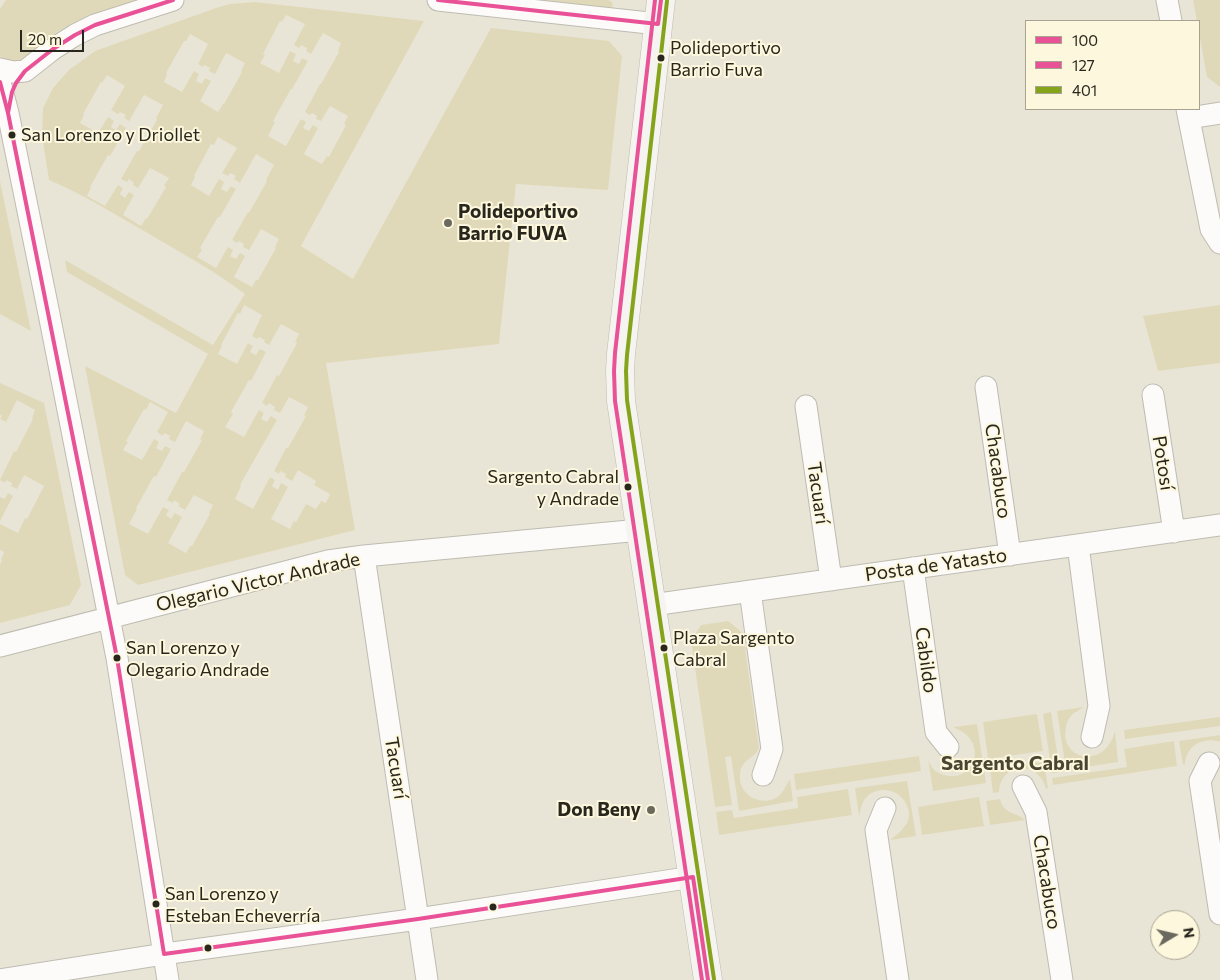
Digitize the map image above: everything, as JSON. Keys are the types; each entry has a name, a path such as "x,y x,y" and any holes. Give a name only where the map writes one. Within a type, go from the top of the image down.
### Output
{"main road":[{"path":"660,12 620,371 621,401 708,980"}],"street":[{"path":"8,113 12,92 16,83 25,71 53,49 95,25 173,0"},
{"path":"438,0 660,12"},
{"path":"1167,0 1171,20"},
{"path":"0,69 13,72 25,71"},
{"path":"0,82 8,113 117,658 168,980"},
{"path":"1220,113 1188,113 1211,228 1220,243"},
{"name":"Chacabuco","path":"986,386 1010,555"},
{"name":"Potosí","path":"1153,395 1174,532"},
{"name":"Tacuarí","path":"806,406 831,580"},
{"name":"Posta de Yatasto","path":"652,605 1220,525"},
{"name":"Olegario Victor Andrade","path":"0,646 328,561 640,530"},
{"path":"1078,545 1099,706 1092,737"},
{"name":"Tacuarí","path":"364,556 427,980"},
{"name":"Cabildo","path":"913,568 936,732 948,747"},
{"path":"750,591 772,748 763,775"},
{"path":"1209,763 1200,781 1220,914"},
{"name":"Chacabuco","path":"1023,786 1036,812 1062,980"},
{"path":"885,808 876,830 898,980"},
{"path":"0,980 164,954 418,919 693,877"}],"shaded area":[{"path":"6,0 143,0 100,13 68,26 48,38 19,63 3,60 0,56 0,9"},
{"path":"532,0 608,0 613,5 609,9"},
{"path":"1193,0 1220,0 1220,87 1207,77 1200,38 1200,20 1197,20"},
{"path":"255,2 424,21 301,246 353,279 491,28 609,41 622,56 608,190 516,184 499,344 326,363 355,530 138,585 125,575 85,366 176,413 208,354 67,272 65,260 213,345 245,294 208,269 121,217 49,180 42,136 43,108 53,88 69,70 95,51 230,4","holes":["286,15 305,24 294,45 299,48 301,45 307,48 306,51 311,54 323,33 341,43 339,52 305,112 310,115 312,113 317,116 316,119 321,121 330,106 348,116 344,124 346,125 329,157 327,156 322,164 304,154 318,128 313,125 309,131 303,128 306,122 301,119 286,146 268,136 275,122 273,121 308,61 302,58 299,64 293,61 296,54 290,51 279,73 260,63 280,21 282,22","190,34 208,44 198,64 210,68 209,71 215,74 226,53 245,63 242,72 218,112 200,101 211,81 205,78 202,84 196,81 199,74 194,71 182,92 164,82 166,73 184,41 186,41","107,75 125,86 111,110 118,114 120,112 126,115 124,118 129,121 144,95 163,105 156,118 157,120 121,179 127,182 129,179 138,188 150,168 169,178 164,186 166,187 141,226 123,215 134,195 129,192 125,198 120,194 123,188 118,185 105,206 87,196 108,155 110,156 126,128 120,124 116,130 111,127 114,121 108,117 98,133 80,123 101,82","218,137 237,148 222,173 228,176 230,173 236,176 234,179 240,183 256,154 274,165 267,181 232,240 237,243 239,241 244,244 243,247 249,250 261,229 279,239 276,248 252,287 234,277 245,256 240,253 236,259 230,256 233,250 228,247 216,268 197,257 202,250 200,248 236,189 231,186 227,192 221,189 224,182 219,179 209,196 191,185 211,144 214,145","244,305 262,315 252,336 265,340 264,342 269,345 281,324 299,334 295,342 297,343 262,403 267,406 269,403 275,407 274,410 280,413 289,397 308,407 304,415 306,416 274,471 279,474 280,471 286,474 285,477 292,481 298,470 316,481 314,485 330,494 326,503 321,501 316,509 306,504 290,529 271,519 288,487 281,483 278,490 272,486 275,480 270,477 253,509 235,499 240,485 277,420 271,416 267,422 261,419 264,413 259,410 244,437 225,427 233,414 231,412 249,380 251,381 266,352 260,349 256,355 250,352 253,346 248,343 237,364 218,354 238,313 240,314","150,402 168,412 157,432 163,436 164,433 170,436 169,439 175,442 186,421 204,431 200,439 202,440 167,500 173,503 174,500 180,504 178,506 185,510 194,495 213,505 210,514 186,553 168,543 182,517 175,513 171,519 166,515 169,510 163,507 148,534 129,524 136,508 171,449 165,446 162,451 156,448 159,442 154,439 142,460 123,450 144,409 146,410"]},
{"path":"0,181 31,331 0,314"},
{"path":"1220,305 1220,363 1158,371 1143,316"},
{"path":"0,383 44,403 81,585 70,605 0,623 0,565 4,552 0,550 0,524 18,533 44,486 24,475 17,489 11,486 12,483 6,480 5,483 0,480 33,419 35,410 17,400 6,422 0,419 2,416 0,415"},
{"path":"8,493 13,496 0,521 0,497 5,499"},
{"path":"728,621 743,633 759,748 742,766 740,776 743,789 757,800 770,800 776,798 782,792 790,779 793,801 739,811 731,756 725,757 732,805 715,807 691,640 701,625"},
{"path":"1084,707 1072,715 1067,723 1066,739 1069,747 1076,753 1084,756 1093,756 1102,752 1110,743 1115,731 1118,762 1066,770 1057,711"},
{"path":"1051,712 1060,772 1052,773 1043,714"},
{"path":"1037,714 1043,751 988,759 983,722"},
{"path":"1220,717 1220,726 1125,739 1124,730"},
{"path":"977,724 986,783 933,791 928,759 932,767 941,774 955,776 964,773 974,759 975,750 972,741 954,727"},
{"path":"1220,735 1220,742 1208,740 1196,744 1188,752 1185,764 1183,765 1179,741"},
{"path":"1174,741 1177,766 1053,785 1052,778 1127,767 1124,749"},
{"path":"919,756 921,771 796,790 794,774"},
{"path":"1044,762 1048,788 1046,789 1036,773 1029,769 1021,768 1006,774 1001,782 999,792 993,793 990,769"},
{"path":"907,781 916,836 890,840 901,831 907,822 909,813 907,805 896,793 882,790 874,792 863,802 859,817 855,788"},
{"path":"848,789 852,815 719,835 716,812 732,810 734,818 798,808 797,797"},
{"path":"979,797 984,826 922,835 918,807"},
{"path":"1000,799 1008,811 1025,820 990,825 986,801"}],"transit line":[{"name":"100","path":"8,113 12,92 16,83 25,71 53,49 95,25 173,0"},
{"name":"100","path":"438,0 658,24 661,0"},
{"name":"127","path":"655,0 615,353 615,401 702,980"},
{"name":"401","path":"667,1 627,355 627,400 714,979"},
{"name":"100","path":"0,82 8,113 117,658 164,954 418,919 693,877 708,980"}],"place":[{"name":"Polideportivo Barrio Fuva","path":"661,58"},
{"name":"San Lorenzo y Driollet","path":"12,135"},
{"name":"Polideportivo Barrio FUVA","path":"448,223"},
{"name":"Sargento Cabral y Andrade","path":"628,487"},
{"name":"Plaza Sargento Cabral","path":"664,648"},
{"name":"San Lorenzo y Olegario Andrade","path":"117,658"},
{"name":"Don Beny","path":"651,810"},
{"name":"San Lorenzo y Esteban Echeverría","path":"156,904"}],"district":[{"name":"Sargento Cabral","path":"1015,763"}]}
